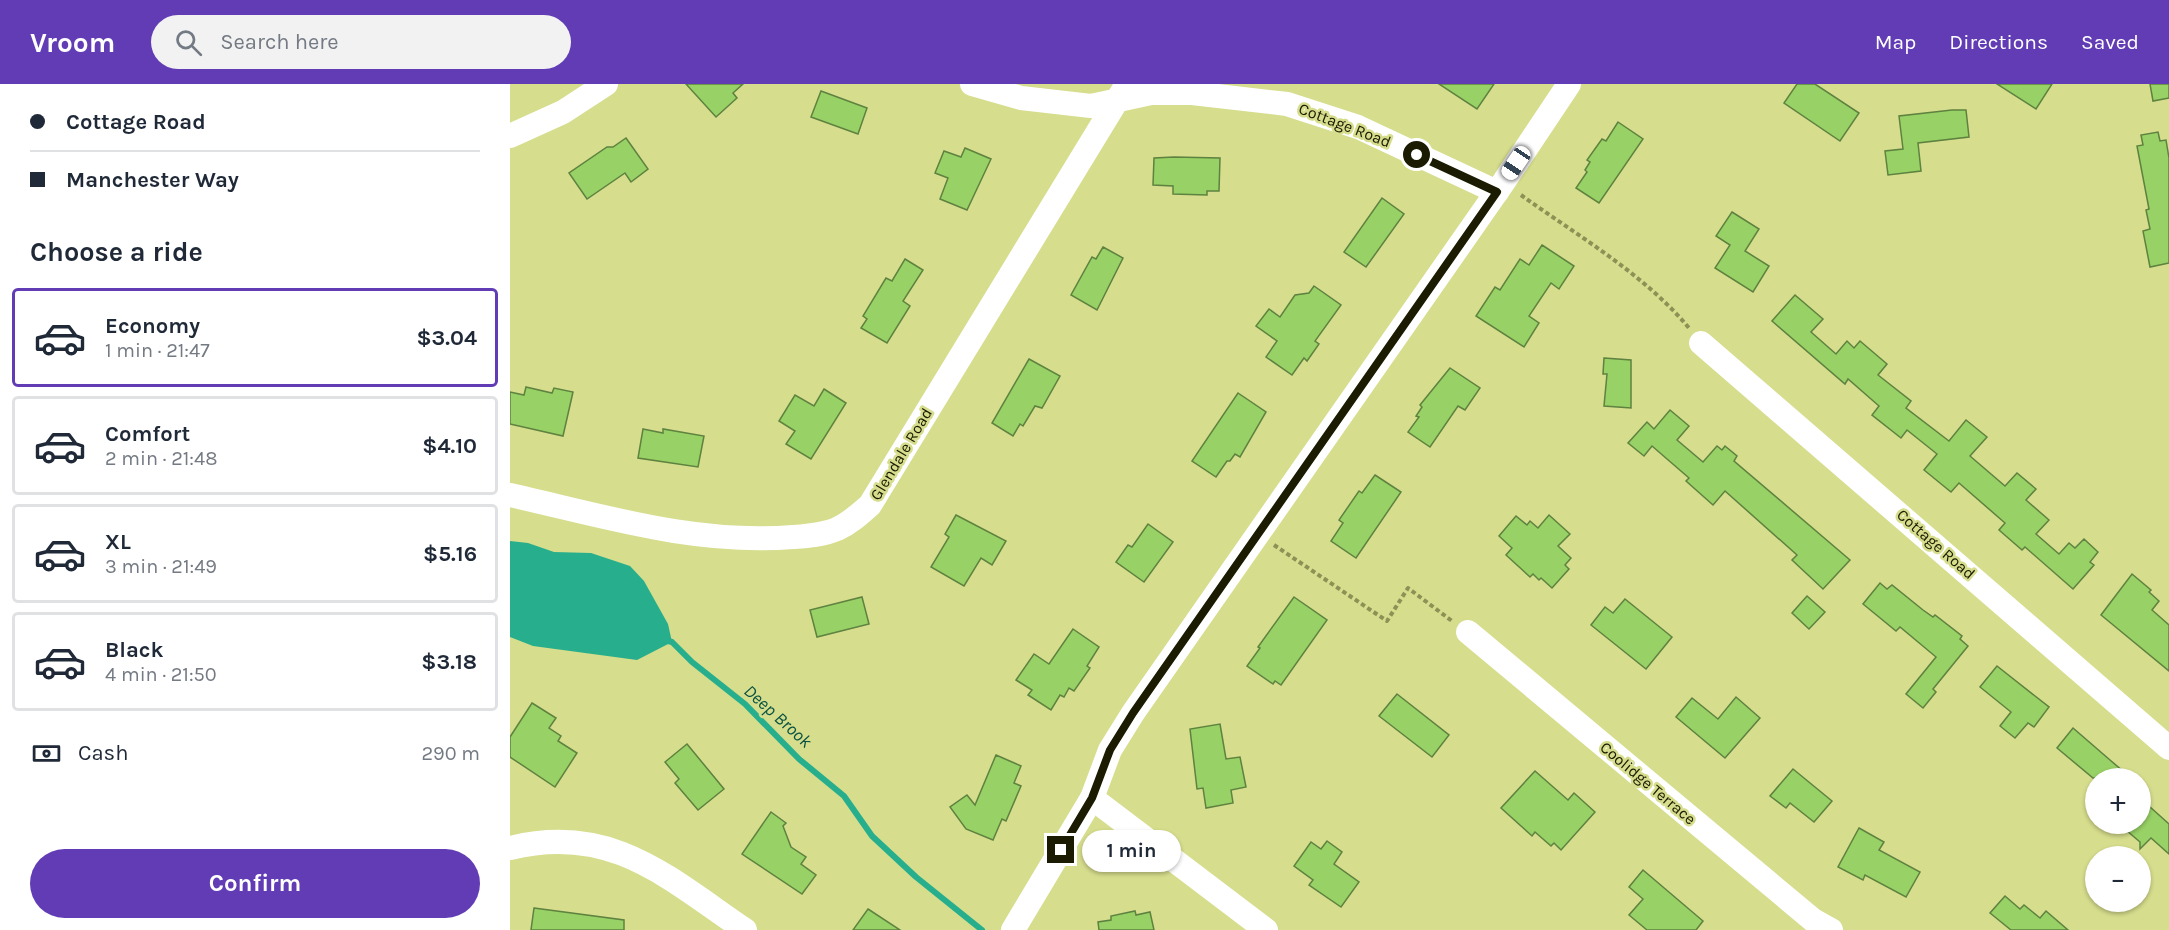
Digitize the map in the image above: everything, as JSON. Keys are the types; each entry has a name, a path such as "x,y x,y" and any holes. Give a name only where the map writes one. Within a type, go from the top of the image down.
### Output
{"street":[{"path":"510,136 563,112 606,84"},
{"name":"Cottage Road","path":"972,84 1021,98 1091,106 1122,92 1192,93 1287,104 1358,127 1500,187"},
{"path":"1013,930 1092,798 1110,750 1133,713 1500,187 1569,84"},
{"name":"Glendale Road","path":"510,495 659,529 724,538 817,535 836,530 855,519 870,504 1122,92"},
{"name":"Cottage Road","path":"1701,343 2086,673 2169,748"},
{"name":"Coolidge Terrace","path":"1468,632 1813,920 1831,930"},
{"path":"1092,798 1266,930"},
{"path":"510,848 556,841 585,843 612,849 641,860 745,930"}],"path":[{"path":"1500,187 1608,257 1671,306 1701,343"},
{"path":"1259,534 1387,621 1408,588 1468,632"}],"water":[{"path":"510,541 528,543 554,552 591,553 630,566 644,581 668,624 672,642 637,660 533,646 510,637"}],"building":[{"path":"686,84 743,84 733,93 737,98 716,117"},
{"path":"1439,84 1494,84 1477,109"},
{"path":"1797,84 1815,84 1859,113 1840,141 1784,103"},
{"path":"1997,84 2052,84 2036,109"},
{"path":"2150,84 2169,84 2169,98 2153,101"},
{"path":"821,91 867,108 858,134 811,117"},
{"path":"1966,110 1969,137 1918,143 1921,171 1888,175 1885,151 1903,149 1899,116"},
{"path":"1618,122 1643,139 1599,203 1576,188 1587,172 1585,170 1590,162 1587,160 1602,139 1606,141"},
{"path":"2158,132 2160,141 2166,140 2169,158 2169,263 2150,267 2143,231 2150,229 2146,210 2149,209 2137,146 2143,145 2141,135"},
{"path":"626,138 648,169 631,182 625,173 587,199 569,173 607,147 613,147"},
{"path":"965,148 991,159 967,210 940,199 948,178 935,173 944,151 961,157"},
{"path":"1154,158 1220,158 1219,191 1207,191 1207,195 1173,194 1173,186 1153,185"},
{"path":"1382,198 1404,214 1366,267 1344,252"},
{"path":"1732,212 1759,229 1745,251 1769,266 1753,292 1715,268 1730,245 1716,236"},
{"path":"1542,245 1574,266 1559,289 1551,283 1529,316 1539,323 1524,347 1476,316 1495,287 1500,290 1520,259 1529,265"},
{"path":"1103,247 1123,258 1097,310 1071,295 1092,257 1096,259"},
{"path":"905,259 923,270 903,301 910,306 887,343 861,328 867,319 863,316 886,278 892,281"},
{"path":"1314,286 1341,305 1315,341 1319,344 1307,361 1304,358 1292,375 1266,357 1277,341 1256,326 1269,309 1280,317 1295,295 1309,293"},
{"path":"1795,295 1823,319 1811,332 1836,354 1847,341 1854,348 1860,341 1887,364 1878,375 1911,401 1906,408 1949,441 1966,420 1987,437 1970,456 2005,486 2017,473 2036,489 2026,500 2049,520 2036,534 2059,554 2069,543 2075,548 2084,539 2098,552 2090,562 2094,565 2073,589 2025,547 2022,550 1999,530 2005,523 1959,483 1951,492 1924,470 1937,454 1907,430 1901,438 1872,415 1879,406 1848,379 1845,384 1772,321"},
{"path":"1604,358 1631,360 1631,408 1604,406 1607,374 1603,374"},
{"path":"1029,359 1060,376 1042,408 1035,406 1023,426 1020,424 1013,436 992,423"},
{"path":"1450,368 1480,388 1465,410 1458,406 1430,447 1408,432 1419,417 1416,416 1422,407 1420,405"},
{"path":"526,387 552,393 554,388 573,392 563,436 510,424 510,392 524,395"},
{"path":"824,389 846,403 811,459 786,444 795,431 779,421 795,395 814,406"},
{"path":"1238,393 1266,412 1240,457 1235,454 1216,477 1192,461"},
{"path":"1670,410 1689,426 1677,440 1703,462 1717,446 1722,450 1725,446 1737,456 1734,461 1850,560 1823,589 1792,560 1797,555 1725,491 1713,505 1686,481 1689,478 1652,446 1644,456 1628,443 1647,422 1654,429"},
{"path":"643,429 663,433 663,429 704,436 698,467 638,458"},
{"path":"1375,475 1401,492 1356,558 1331,541 1343,523 1339,520 1359,491 1362,493"},
{"path":"956,515 1006,541 992,565 981,558 964,586 931,567 949,537 945,534"},
{"path":"1549,515 1570,534 1558,546 1571,558 1565,565 1569,569 1552,588 1533,574 1530,577 1506,555 1512,548 1499,536 1516,516 1527,525 1530,521 1538,528"},
{"path":"1148,524 1173,542 1144,582 1116,562 1128,545 1132,547"},
{"path":"2132,574 2151,590 2149,592 2159,601 2152,610 2169,625 2169,671 2101,615"},
{"path":"1880,583 1887,589 1892,585 1933,617 1935,615 1962,636 1960,639 1968,646 1933,689 1936,692 1923,708 1906,694 1936,657 1900,627 1896,631 1863,604"},
{"path":"1807,596 1825,612 1809,629 1792,613"},
{"path":"862,597 869,624 817,637 810,610"},
{"path":"1294,597 1327,620 1281,685 1275,681 1273,684 1247,666"},
{"path":"1625,599 1672,637 1646,669 1591,625 1605,607 1613,613"},
{"path":"1073,629 1099,647 1087,666 1090,668 1074,691 1069,688 1064,697 1060,695 1051,710 1028,695 1032,690 1016,680 1034,654 1049,664"},
{"path":"1997,666 2049,707 2034,727 2028,723 2015,738 2000,726 2011,712 1980,687"},
{"path":"1397,694 1449,735 1432,757 1379,716"},
{"path":"1736,697 1760,718 1725,758 1676,717 1692,698 1718,719"},
{"path":"532,703 556,718 549,728 561,736 558,741 577,753 555,787 510,757 510,737"},
{"path":"1220,724 1226,759 1240,757 1246,787 1231,790 1233,803 1206,808 1203,788 1197,789 1190,729"},
{"path":"2073,728 2119,768 2085,768 2085,771 2057,748"},
{"path":"687,744 724,789 698,810 675,783 679,779 665,762"},
{"path":"996,755 1021,766 1014,783 1021,786 1006,821 1002,819 993,840 966,829 950,807 967,795 975,805"},
{"path":"1793,769 1832,801 1814,822 1790,803 1786,808 1770,796"},
{"path":"1535,771 1568,800 1574,793 1595,812 1561,850 1554,843 1551,846 1535,832 1532,836 1501,808"},
{"path":"2151,808 2169,824 2169,854 2151,838 2143,846 2140,846 2140,842 2131,834 2151,834"},
{"path":"771,812 786,823 783,826 791,847 806,857 801,864 816,875 802,894 742,854"},
{"path":"1859,828 1884,842 1879,850 1920,872 1906,897 1865,875 1863,880 1838,867"},
{"path":"1327,841 1342,852 1334,864 1359,882 1341,907 1309,885 1313,880 1294,866 1311,842 1321,849"},
{"path":"1643,870 1703,921 1696,930 1647,930 1629,915 1643,899 1629,887"},
{"path":"2005,896 2020,909 2024,905 2040,918 2046,911 2068,930 2011,930 1990,913"},
{"path":"534,908 624,920 624,930 531,930"},
{"path":"868,909 900,930 853,930"},
{"path":"1135,911 1136,915 1150,912 1154,930 1099,930 1098,922 1111,920 1111,916"}],"waterway":[{"name":"Deep Brook","path":"664,640 672,642 692,662 745,704 799,759 844,796 872,836 916,877 982,930"}],"route":[{"path":"1061,850 1092,798 1110,750 1133,713 1497,192 1417,155"}]}
